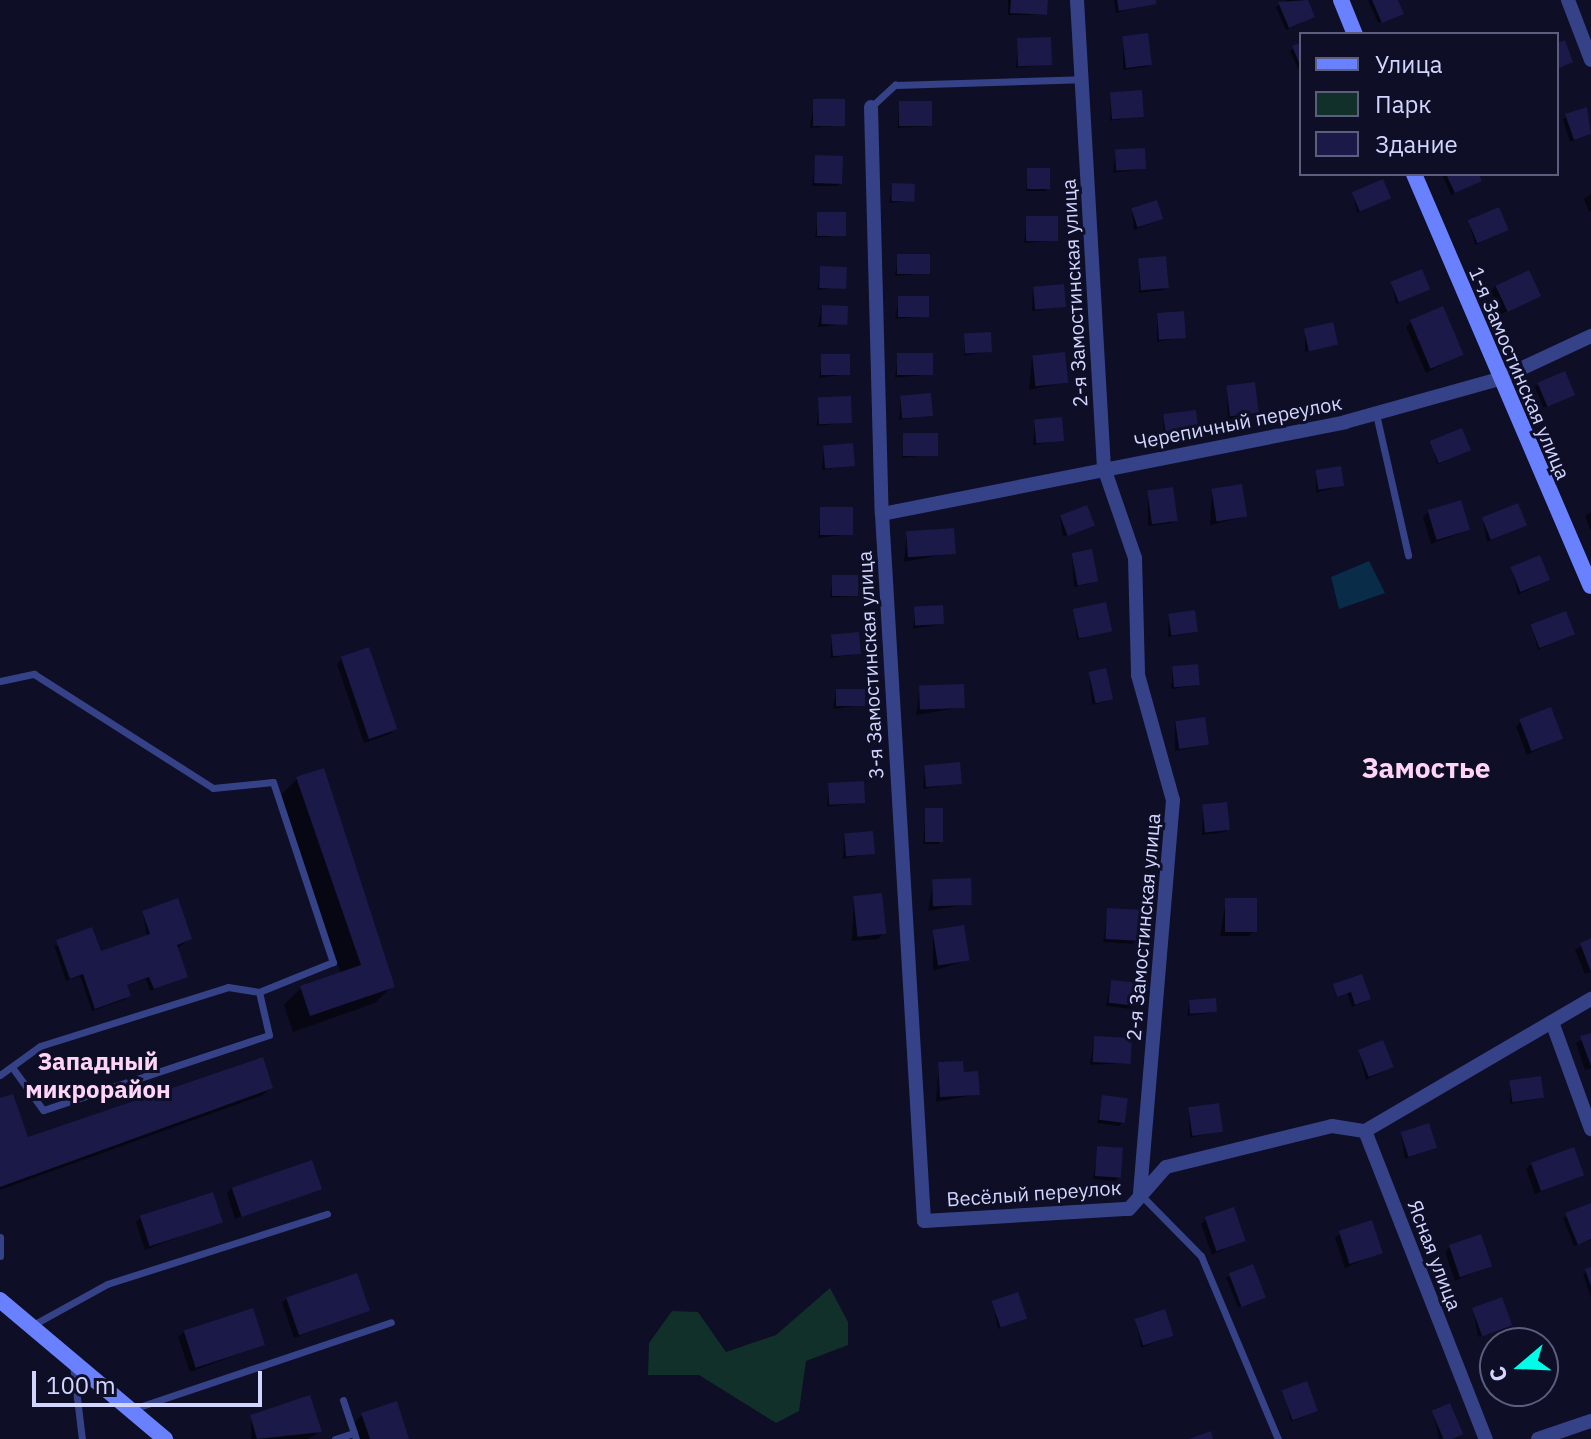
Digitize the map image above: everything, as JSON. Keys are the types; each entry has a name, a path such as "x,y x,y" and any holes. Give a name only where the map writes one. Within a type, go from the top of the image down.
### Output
{"street":[{"name":"2-я Замостинская улица","path":"1077,0 1104,468 1135,558 1138,675 1173,800 1140,1194"},
{"path":"1341,0 1354,32"},
{"path":"1568,0 1591,60"},
{"name":"3-я Замостинская улица","path":"871,107 882,514 924,1221"},
{"name":"1-я Замостинская улица","path":"1415,176 1499,379 1591,586"},
{"name":"Черепичный переулок","path":"882,514 1376,414 1499,379 1591,336"},
{"path":"1140,1194 1166,1167 1332,1126 1365,1131 1591,999"},
{"path":"1552,1022 1591,1129"},
{"name":"Ясная улица","path":"1365,1131 1486,1439"},
{"name":"Весёлый переулок","path":"924,1221 1129,1209 1140,1194"},
{"path":"0,1300 165,1439"},
{"path":"1538,1439 1591,1421"}],"lane":[{"path":"871,107 895,85 1083,79"},
{"path":"1376,414 1408,555"},
{"path":"0,681 34,674 213,788 273,782 333,962 259,992 228,987 40,1046 14,1070 0,1075"},
{"path":"14,1070 43,1110 269,1035 259,992"},
{"path":"1140,1194 1201,1256 1278,1439"},
{"path":"31,1327 107,1284 327,1214"},
{"path":"0,1237 0,1256"},
{"path":"131,1410 391,1322"},
{"path":"73,1362 82,1439"},
{"path":"335,1439 355,1436 343,1400"}],"green space":[{"path":"830,1288 848,1322 848,1345 806,1361 799,1411 776,1423 699,1375 648,1375 649,1343 672,1311 698,1312 726,1352 776,1335"}],"water":[{"path":"1369,561 1385,593 1339,609 1331,577"}],"building":[{"path":"1011,0 1048,0 1047,15 1010,13"},
{"path":"1117,0 1156,0 1156,4 1119,11"},
{"path":"1308,0 1315,17 1289,28 1278,2"},
{"path":"1372,0 1398,0 1404,14 1382,23"},
{"path":"1148,33 1152,65 1126,68 1122,36"},
{"path":"1051,37 1052,65 1018,66 1017,38"},
{"path":"1565,40 1573,62 1559,68 1559,42"},
{"path":"1299,43 1299,62 1292,46"},
{"path":"1142,90 1144,117 1112,119 1110,92"},
{"path":"813,99 845,99 845,126 813,126"},
{"path":"899,101 932,101 932,126 899,126"},
{"path":"1587,107 1591,134 1574,140 1565,114"},
{"path":"1145,148 1146,169 1116,171 1115,150"},
{"path":"815,155 843,156 842,184 814,183"},
{"path":"1027,168 1050,168 1050,189 1027,189"},
{"path":"1447,176 1480,176 1482,181 1455,193"},
{"path":"1383,179 1391,198 1360,212 1352,192"},
{"path":"892,183 915,184 914,202 891,201"},
{"path":"1157,200 1163,219 1138,227 1131,208"},
{"path":"1499,207 1509,230 1477,243 1468,220"},
{"path":"817,212 846,212 846,236 817,236"},
{"path":"1026,216 1058,216 1058,241 1026,241"},
{"path":"897,254 930,254 930,274 897,274"},
{"path":"1166,256 1169,288 1141,290 1138,258"},
{"path":"820,266 847,267 846,289 819,288"},
{"path":"1422,269 1430,289 1399,302 1390,282"},
{"path":"1529,270 1541,296 1508,312 1495,286"},
{"path":"1064,284 1066,307 1035,310 1033,287"},
{"path":"898,296 929,296 929,317 898,317"},
{"path":"822,305 848,306 847,325 821,324"},
{"path":"1443,306 1464,355 1431,369 1410,320"},
{"path":"1184,311 1186,338 1159,340 1157,313"},
{"path":"1333,322 1338,344 1309,351 1304,329"},
{"path":"991,332 992,352 965,353 964,333"},
{"path":"1065,352 1068,383 1035,386 1032,355"},
{"path":"897,353 933,353 933,375 897,375"},
{"path":"821,354 850,354 850,375 821,375"},
{"path":"1565,371 1575,395 1548,407 1537,383"},
{"path":"1255,382 1259,413 1230,416 1226,386"},
{"path":"931,393 933,416 902,419 900,396"},
{"path":"851,396 852,423 819,424 818,397"},
{"path":"1196,410 1199,435 1166,439 1163,414"},
{"path":"1062,417 1064,441 1036,443 1034,419"},
{"path":"1462,428 1471,450 1439,463 1430,441"},
{"path":"903,433 938,433 938,456 903,456"},
{"path":"853,443 855,466 825,469 823,446"},
{"path":"1341,466 1344,486 1318,490 1315,470"},
{"path":"1242,484 1247,517 1217,521 1211,489"},
{"path":"1173,487 1178,521 1152,524 1147,491"},
{"path":"1461,500 1470,530 1437,540 1428,510"},
{"path":"1518,503 1527,525 1491,540 1482,518"},
{"path":"1087,505 1095,526 1068,536 1060,515"},
{"path":"820,507 853,507 853,535 820,535"},
{"path":"954,528 956,554 908,557 906,531"},
{"path":"1092,549 1098,581 1078,585 1071,553"},
{"path":"1540,555 1550,580 1520,592 1510,567"},
{"path":"832,575 858,575 858,596 832,596"},
{"path":"1106,602 1112,631 1079,638 1073,609"},
{"path":"943,605 944,624 915,625 914,607"},
{"path":"1195,610 1198,632 1171,636 1168,614"},
{"path":"1566,611 1575,634 1539,648 1531,625"},
{"path":"859,632 861,654 833,656 831,634"},
{"path":"369,647 397,729 369,739 341,657"},
{"path":"1198,664 1200,685 1174,687 1172,666"},
{"path":"1106,668 1113,699 1096,703 1088,672"},
{"path":"964,684 965,708 920,710 919,686"},
{"path":"836,689 865,689 865,706 836,706"},
{"path":"1551,707 1563,739 1531,751 1519,719"},
{"path":"1205,717 1209,745 1179,749 1175,721"},
{"path":"960,762 962,784 926,787 924,765"},
{"path":"324,768 395,987 310,1016 300,986 361,965 296,777"},
{"path":"864,781 865,803 829,805 828,783"},
{"path":"1227,802 1230,830 1205,832 1202,805"},
{"path":"925,808 943,808 943,842 925,842"},
{"path":"873,831 875,854 846,856 844,834"},
{"path":"971,878 972,905 933,906 932,879"},
{"path":"882,893 886,934 857,937 853,896"},
{"path":"178,898 192,939 177,945 188,977 154,989 149,977 127,985 131,996 95,1009 83,974 70,979 56,940 92,927 101,951 150,934 142,911"},
{"path":"1225,898 1257,898 1257,932 1225,932"},
{"path":"1107,908 1140,910 1138,941 1105,939"},
{"path":"964,925 970,961 938,966 932,930"},
{"path":"1591,938 1591,972 1580,943"},
{"path":"1362,974 1371,999 1355,1005 1351,992 1337,997 1333,984"},
{"path":"1111,980 1138,983 1135,1006 1109,1003"},
{"path":"1216,998 1217,1012 1190,1014 1189,1000"},
{"path":"1591,1033 1591,1066 1580,1036"},
{"path":"1094,1036 1132,1038 1131,1064 1093,1062"},
{"path":"1383,1040 1394,1067 1369,1077 1358,1050"},
{"path":"263,1057 273,1088 0,1187 0,1098 13,1094 28,1137"},
{"path":"963,1061 964,1072 978,1071 980,1095 940,1097 938,1062"},
{"path":"1541,1076 1544,1098 1512,1102 1509,1080"},
{"path":"1102,1095 1128,1098 1125,1123 1099,1120"},
{"path":"1219,1103 1223,1132 1192,1136 1188,1107"},
{"path":"1429,1123 1437,1148 1409,1157 1400,1132"},
{"path":"1097,1146 1123,1148 1121,1178 1095,1176"},
{"path":"1574,1147 1584,1175 1541,1191 1531,1163"},
{"path":"312,1160 322,1189 242,1217 232,1188"},
{"path":"213,1192 223,1222 150,1246 140,1216"},
{"path":"1591,1203 1591,1239 1578,1245 1565,1213"},
{"path":"1234,1207 1246,1241 1216,1251 1205,1217"},
{"path":"1372,1220 1383,1253 1350,1264 1339,1231"},
{"path":"1481,1234 1492,1266 1460,1277 1449,1245"},
{"path":"1253,1264 1266,1298 1242,1307 1229,1273"},
{"path":"1591,1267 1591,1286 1585,1269"},
{"path":"357,1273 370,1311 299,1335 286,1297"},
{"path":"1018,1292 1027,1318 1001,1328 992,1301"},
{"path":"1502,1297 1512,1325 1479,1327 1472,1308"},
{"path":"253,1308 265,1345 196,1368 184,1331"},
{"path":"1165,1309 1174,1336 1143,1346 1135,1319"},
{"path":"1307,1381 1318,1411 1293,1420 1282,1390"},
{"path":"310,1395 322,1432 257,1439 250,1415"},
{"path":"397,1401 409,1439 370,1439 361,1413"},
{"path":"1450,1403 1463,1434 1444,1439 1432,1411"},
{"path":"1211,1431 1213,1439 1189,1439"}],"district":[{"name":"Замостье","path":"1426,768"},
{"name":"Западный микрорайон","path":"98,1076"}]}
